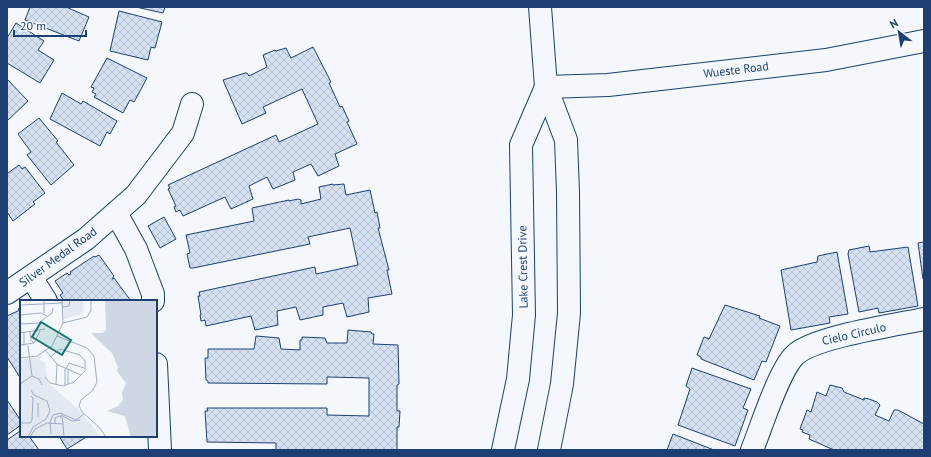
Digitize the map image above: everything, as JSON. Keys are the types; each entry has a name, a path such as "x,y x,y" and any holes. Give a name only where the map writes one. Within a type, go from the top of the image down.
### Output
{"street":[{"name":"Lake Crest Drive","path":"540,7 546,87 566,140 569,298 562,384 549,450"},
{"name":"Wueste Road","path":"546,87 608,85 826,60 924,41"},
{"name":"Lake Crest Drive","path":"503,450 518,380 524,315 521,145 546,87"},
{"name":"Silver Medal Road","path":"7,293 86,239 136,195 183,133 192,104"},
{"path":"116,212 136,249 153,294 153,300"},
{"path":"31,277 45,300"},
{"name":"Cielo Circulo","path":"752,450 782,374 795,355 818,342 924,319"},
{"path":"157,407 160,450"}],"building":[{"path":"30,7 66,7 89,17 79,41 25,20"},
{"path":"136,7 165,7 163,13"},
{"path":"119,11 162,22 155,48 151,47 148,60 110,51"},
{"path":"16,23 44,41 38,50 54,60 40,83 7,63 7,38"},
{"path":"313,47 331,82 329,83 340,107 342,106 349,121 347,122 357,144 335,154 339,166 318,176 311,164 293,172 295,180 273,189 267,177 249,186 253,199 231,209 225,197 183,216 180,210 176,212 174,207 176,206 168,189 170,188 168,185 276,135 279,142 318,124 302,89 263,107 266,113 242,124 223,80 245,73 249,76 267,67 263,55 275,50 286,48 291,58"},
{"path":"107,58 147,78 134,102 130,100 123,113 94,97 96,94 92,92 94,88 91,87"},
{"path":"7,79 28,101 8,120 7,120"},
{"path":"62,93 81,104 83,101 117,121 110,134 107,132 100,146 50,119"},
{"path":"39,118 58,141 56,142 74,165 51,185 27,155 31,152 18,134"},
{"path":"19,165 22,169 25,167 45,193 33,202 35,204 13,221 7,212 7,172 8,173"},
{"path":"333,184 344,184 346,195 370,190 375,213 377,212 380,228 378,228 389,270 387,270 392,294 368,298 369,312 347,317 343,303 323,307 323,315 300,320 296,307 277,311 278,325 255,330 251,316 206,326 205,320 201,321 198,296 200,296 199,292 315,267 316,274 358,265 350,228 308,237 310,244 193,268 190,268 187,254 190,253 186,235 254,221 252,208 289,200 301,200 301,204 321,199 319,187"},
{"path":"164,217 176,239 160,248 148,226"},
{"path":"924,242 924,279 923,279 918,243"},
{"path":"869,246 870,252 908,247 918,306 879,313 878,308 859,312 848,254 849,250"},
{"path":"837,252 848,314 829,317 830,323 791,330 781,270 817,262 818,256"},
{"path":"99,255 114,276 112,279 114,278 130,300 63,300 60,295 63,293 55,281 67,273 69,275 71,274 70,272 94,256"},
{"path":"725,305 760,316 759,318 780,326 766,362 762,361 754,380 701,359 701,357 697,355 704,337 709,339"},
{"path":"20,310 20,377 7,357 7,316"},
{"path":"348,330 371,332 374,334 373,344 398,345 399,384 397,385 397,411 400,411 399,427 397,427 397,450 276,450 276,443 207,442 205,411 208,411 207,408 327,408 327,415 369,416 369,378 327,377 327,384 208,383 206,380 205,358 208,358 208,349 254,349 256,336 279,338 281,349 300,350 300,340 302,340 302,337 325,338 327,343 347,343"},
{"path":"692,368 751,389 743,408 748,410 735,446 678,425 690,389 686,386"},
{"path":"830,385 842,388 844,392 864,400 864,398 877,402 880,405 875,415 889,421 894,410 898,410 924,424 924,450 834,450 809,439 810,435 802,432 803,430 800,429 807,410 811,412 817,392 826,396"},
{"path":"7,400 20,420 20,426 7,435"},
{"path":"20,431 20,437 30,437 39,450 7,450 7,440"},
{"path":"673,434 714,450 667,450"},
{"path":"60,437 86,437 67,449"}]}
